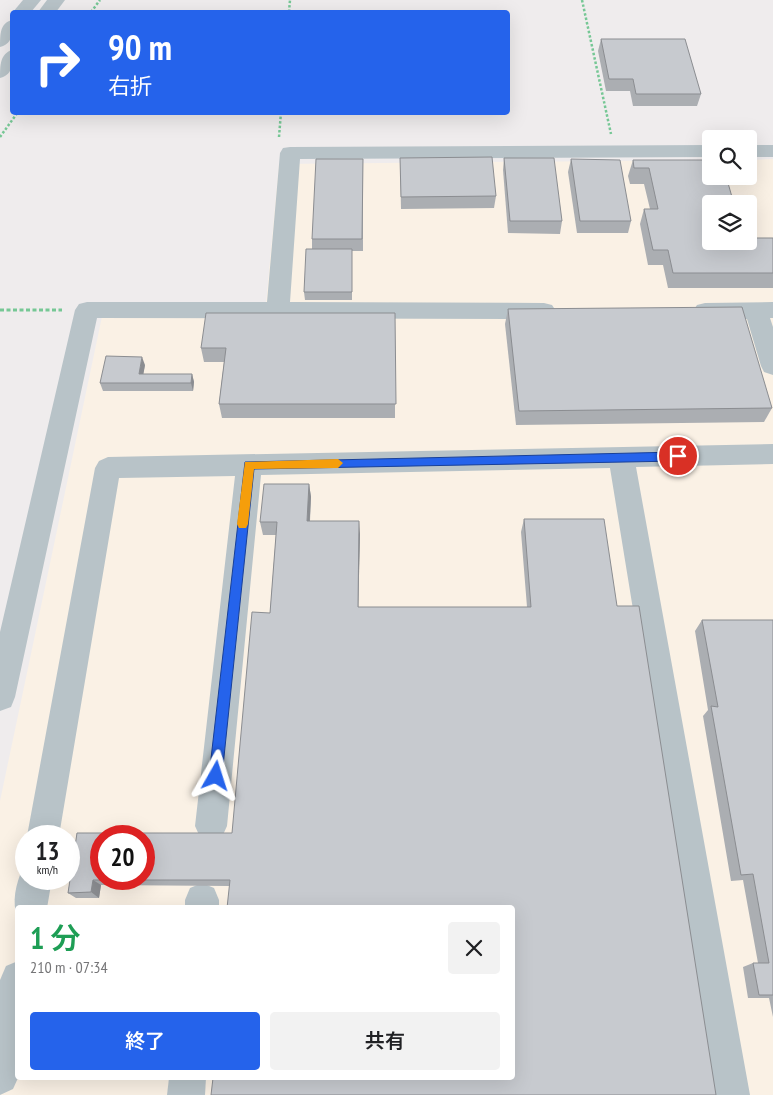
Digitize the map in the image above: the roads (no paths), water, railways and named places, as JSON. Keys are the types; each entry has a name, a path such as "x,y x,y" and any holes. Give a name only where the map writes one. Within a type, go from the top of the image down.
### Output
{"street":[{"path":"24,10 32,0"},
{"path":"0,40 10,28"},
{"path":"0,72 10,59"},
{"path":"278,310 290,153 702,151"},
{"path":"757,151 773,151"},
{"path":"0,697 87,310 563,311"},
{"path":"680,311 764,310 773,366"},
{"path":"45,825 108,468 773,454"},
{"path":"621,458 731,1095"},
{"path":"211,826 249,465"},
{"path":"31,905 33,890"},
{"path":"0,1076 15,994"},
{"path":"186,1095 188,1080"}]}
